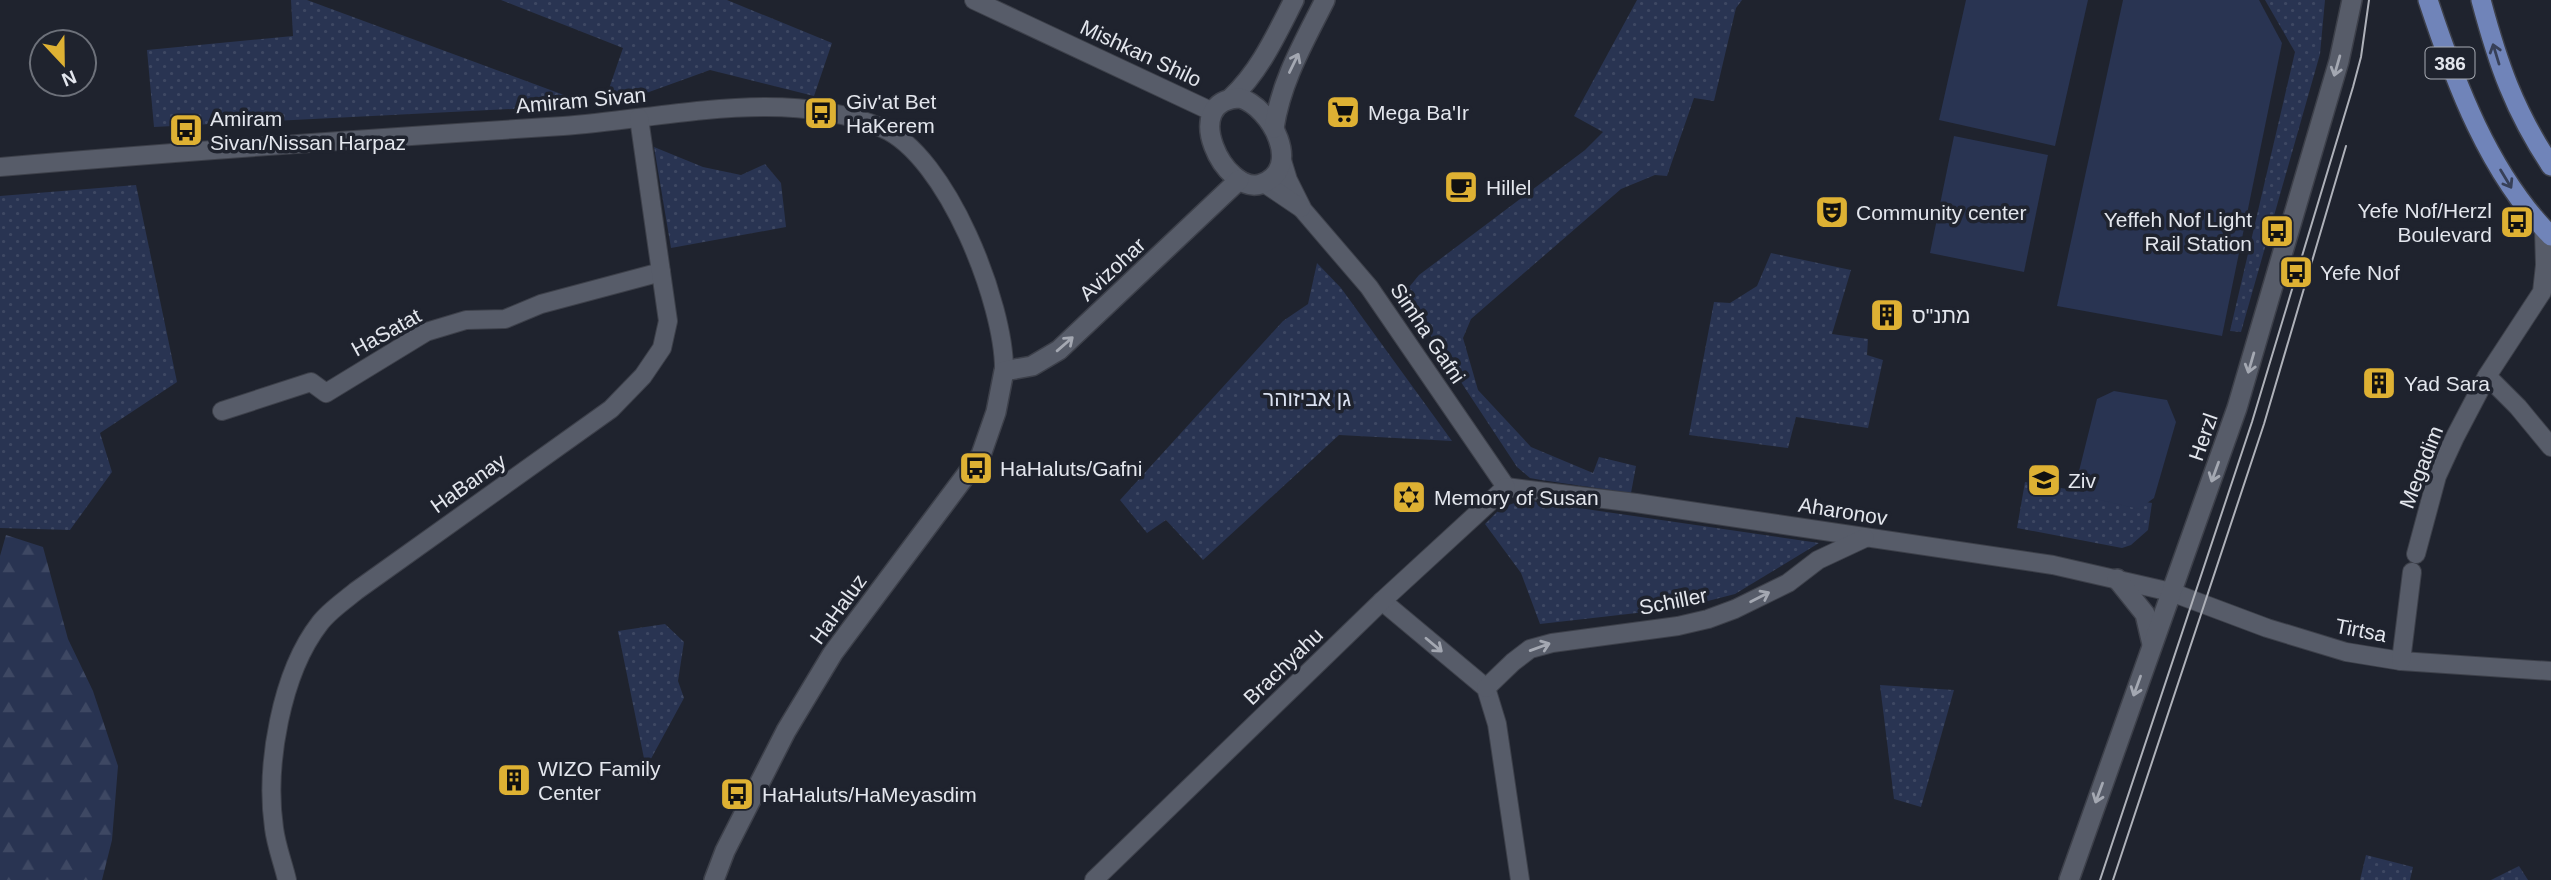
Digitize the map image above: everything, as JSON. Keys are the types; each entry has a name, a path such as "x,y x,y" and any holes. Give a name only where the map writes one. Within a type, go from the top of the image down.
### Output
{"main road":[{"name":"386","path":"2428,0 2448,58 2481,133 2513,189 2547,232"},
{"name":"386","path":"2482,0 2497,58 2516,106 2549,161"}],"street":[{"name":"Mishkan Shilo","path":"974,0 1213,111"},
{"path":"1231,98 1249,100 1268,116 1279,140 1281,157 1278,171 1264,183 1248,184 1239,180 1221,161 1214,146 1210,121 1219,104 1231,98 1248,82 1294,0"},
{"path":"1274,128 1278,101 1285,80 1325,0"},
{"name":"Herzl","path":"2068,880 2237,408 2339,61 2352,0"},
{"name":"Amiram Sivan","path":"0,167 573,125 764,106 837,114 883,128 898,137 918,154 950,198 969,236 991,302 1004,356 1004,372"},
{"name":"HaBanay","path":"287,880 274,828 271,771 282,713 296,663 320,622 356,591 611,409 643,376 662,348 668,321 639,118"},
{"name":"Simha Gafni","path":"1281,157 1288,180 1303,210 1369,287 1506,488"},
{"name":"Avizohar","path":"1004,372 1032,366 1059,350 1239,180"},
{"name":"Simha Gafni","path":"1264,183 1303,210"},
{"name":"Megadim","path":"2402,653 2414,563 2437,476 2487,376 2546,289 2547,232"},
{"name":"HaSatat","path":"222,411 311,382 326,393 426,332 466,320 505,319 541,304 661,272"},
{"name":"HaHaluz","path":"714,880 724,851 786,731 833,653 981,455 996,412 1004,372"},
{"path":"2487,376 2518,407 2551,447"},
{"name":"Aharonov","path":"1506,488 1636,503 2053,565 2171,592"},
{"name":"Brachyahu","path":"1094,880 1382,601 1506,488"},
{"name":"Schiller","path":"1486,688 1530,649 1552,643 1678,626 1708,619 1788,583 1818,561 1865,538"},
{"path":"2117,579 2145,614 2152,644"},
{"name":"Tirtsa","path":"2171,592 2346,652 2402,653 2551,671"},
{"path":"1382,601 1486,688 1497,724 1520,880"},
{"path":"2063,880 2075,860"}],"green space":[{"path":"291,0 307,0 591,105 154,127 147,50 293,36"},
{"path":"501,0 727,0 832,43 814,96 710,70 602,109 623,48"},
{"path":"1637,0 1742,0 1736,8 1714,101 1694,98 1667,176 1655,175 1621,189 1471,319 1463,338 1478,390 1531,447 1593,473 1599,457 1636,466 1631,493 1530,478 1517,467 1405,297 1405,292 1419,275 1585,150 1603,132 1574,116"},
{"path":"1966,0 2088,0 2055,146 1939,120"},
{"path":"2123,0 2259,0 2282,43 2222,336 2057,306"},
{"path":"2265,0 2325,0 2320,54 2241,332 2230,331 2295,52"},
{"path":"1954,136 2048,155 2024,272 1930,253"},
{"path":"654,147 703,167 741,175 765,164 781,183 786,227 671,248"},
{"path":"136,185 177,382 100,433 112,472 70,530 0,528 0,196"},
{"path":"1771,253 1851,270 1832,334 1868,339 1867,355 1883,360 1868,428 1796,417 1788,448 1689,435 1714,302 1730,303 1757,286"},
{"name":"גן אביזוהר","path":"1317,263 1341,288 1452,441 1339,435 1203,560 1166,520 1147,533 1120,500 1283,321 1308,304"},
{"path":"2114,391 2167,400 2176,422 2154,498 2139,509 2087,497 2077,479 2097,399"},
{"path":"2025,482 2152,503 2148,530 2131,545 2122,548 2017,528"},
{"path":"1524,500 1819,543 1735,594 1681,608 1540,624 1521,573 1485,524 1502,507"},
{"path":"6,535 43,547 68,639 93,691 118,766 112,840 102,880 0,880 0,556"},
{"path":"665,624 684,642 678,681 684,698 646,768 618,631"},
{"path":"1880,685 1954,690 1921,807 1894,799"},
{"path":"2366,855 2413,867 2410,880 2360,880"},
{"path":"2519,866 2528,880 2491,880"}],"tram line":[{"path":"2100,880 2252,422 2353,87 2361,57 2369,0"},
{"path":"2113,880 2264,424 2346,146"}],"place":[{"name":"Mega Ba'Ir","path":"1343,112"},
{"name":"Giv'at Bet HaKerem","path":"821,113"},
{"name":"Amiram Sivan/Nissan Harpaz","path":"186,130"},
{"name":"Hillel","path":"1461,187"},
{"name":"Community center","path":"1832,212"},
{"name":"Yefe Nof/Herzl Boulevard","path":"2517,222"},
{"name":"Yeffeh Nof Light Rail Station","path":"2277,231"},
{"name":"Yefe Nof","path":"2296,272"},
{"name":"מתנ\"ס","path":"1887,315"},
{"name":"Yad Sara","path":"2379,383"},
{"name":"HaHaluts/Gafni","path":"976,468"},
{"name":"Ziv","path":"2044,480"},
{"name":"Memory of Susan","path":"1409,497"},
{"name":"WIZO Family Center","path":"514,780"},
{"name":"HaHaluts/HaMeyasdim","path":"737,794"}]}
